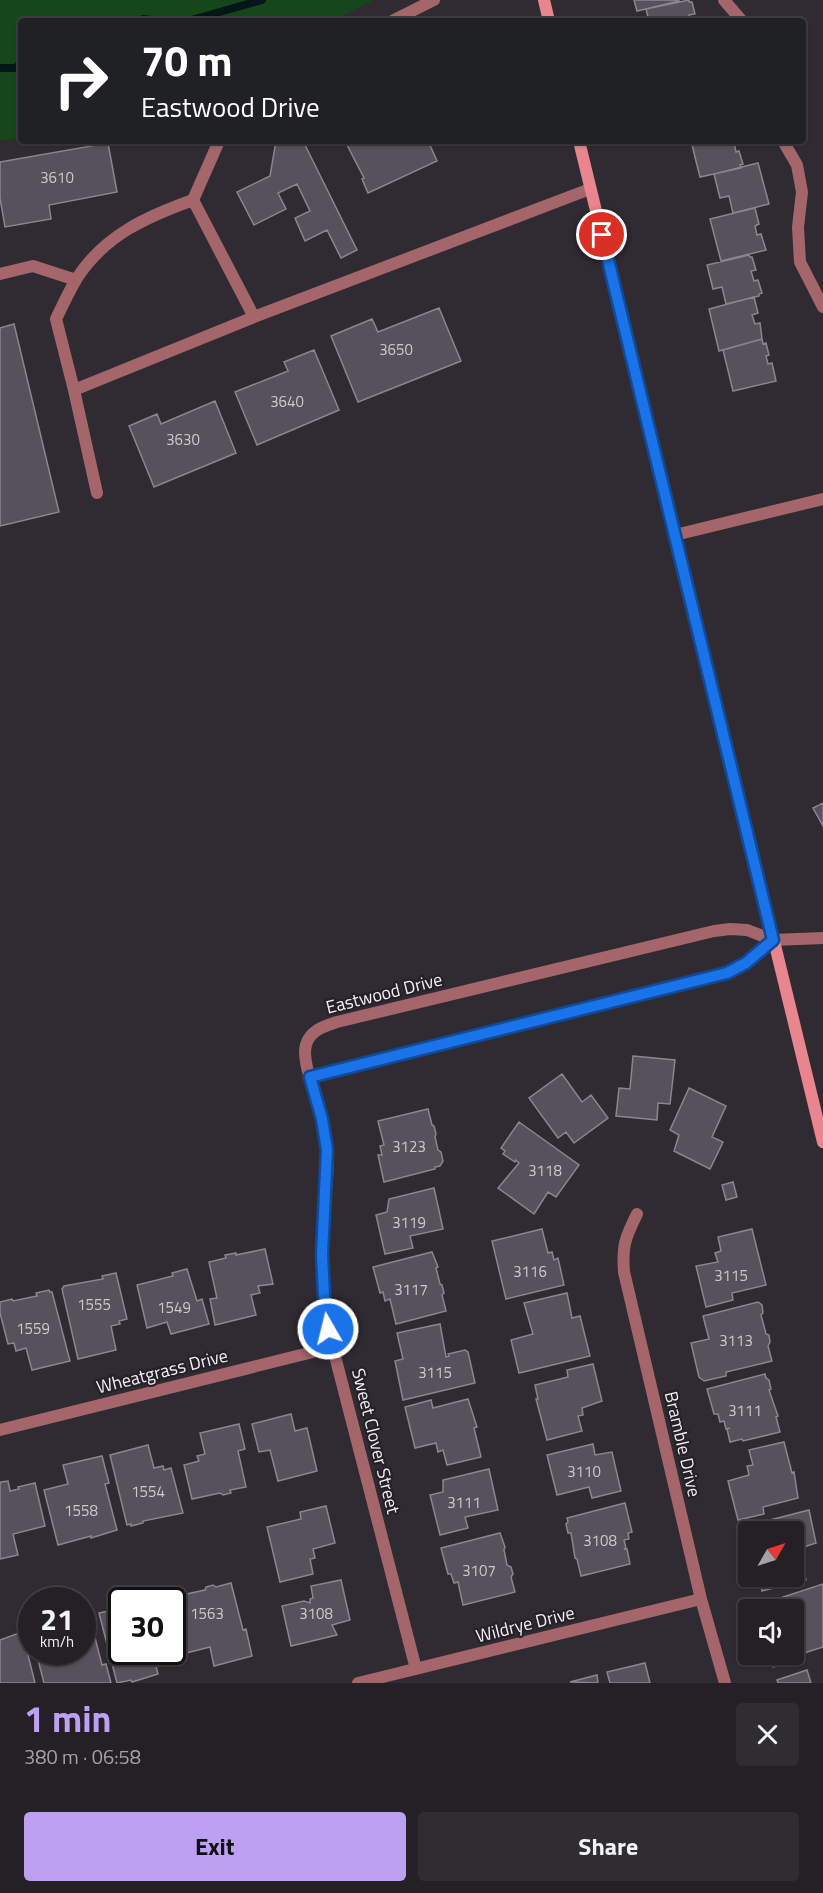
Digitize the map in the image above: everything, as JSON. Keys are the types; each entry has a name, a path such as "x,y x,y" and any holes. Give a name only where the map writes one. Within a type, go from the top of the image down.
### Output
{"main road":[{"path":"544,0 548,18"},
{"path":"580,144 823,1142"}],"street":[{"path":"398,18 434,0"},
{"path":"724,0 739,18"},
{"path":"97,493 56,319 76,280 102,247 153,214 193,200 218,144"},
{"path":"785,144 797,165 802,192 798,226 800,262 823,307"},
{"path":"74,390 254,317 590,189"},
{"path":"193,200 254,317"},
{"path":"0,274 33,266 76,280"},
{"path":"675,535 823,499"},
{"name":"Eastwood Drive","path":"310,1077 305,1059 305,1045 310,1036 320,1028 337,1022 730,928 747,930 773,940 823,938"},
{"path":"310,1077 727,973 746,963 773,940"},
{"name":"Sweet Clover Street","path":"310,1077 322,1119 327,1150 323,1275 328,1329 416,1669"},
{"name":"Bramble Drive","path":"637,1214 622,1251 624,1272 701,1599 725,1683"},
{"name":"Wheatgrass Drive","path":"0,1430 333,1347"},
{"name":"Wildrye Drive","path":"358,1683 701,1599"}],"green space":[{"path":"0,0 373,0 339,18 18,18 18,138 0,141"}],"building":[{"path":"634,0 679,0 679,1 637,11"},
{"path":"689,0 692,2 695,14 689,15 690,18 648,18 646,9"},
{"path":"108,144 117,192 49,205 51,219 5,227 0,198 0,162"},
{"path":"275,144 306,144 357,250 341,258 327,230 305,241 295,218 310,211 297,184 278,193 286,209 254,225 237,192 270,176"},
{"path":"347,144 429,144 437,161 368,193 362,179 364,178"},
{"path":"692,144 734,144 743,164 740,165 741,168 700,177"},
{"path":"758,163 769,204 733,213 729,196 720,198 714,174"},
{"path":"755,208 759,224 755,226 757,235 761,234 766,250 721,261 710,219"},
{"path":"749,255 752,257 756,270 751,271 754,281 758,280 762,293 759,296 726,304 722,287 713,289 707,265"},
{"path":"754,297 758,313 752,315 755,324 760,323 762,339 719,351 709,309"},
{"path":"439,308 461,361 358,402 331,336 372,319 378,332"},
{"path":"14,324 59,512 0,526 0,328"},
{"path":"762,339 763,344 766,343 769,355 766,356 768,364 772,363 776,381 733,391 723,350"},
{"path":"314,350 339,410 257,445 235,392 288,371 284,362"},
{"path":"215,401 236,453 154,487 129,426 157,414 161,424"},
{"path":"823,803 823,826 813,808"},
{"path":"633,1056 675,1060 670,1104 658,1103 657,1120 616,1116 619,1088 630,1089"},
{"path":"562,1074 582,1102 591,1095 608,1118 574,1143 566,1132 558,1138 529,1098"},
{"path":"689,1088 726,1106 712,1137 723,1142 710,1169 674,1151 679,1135 670,1130"},
{"path":"428,1109 443,1161 440,1166 384,1182 378,1155 382,1155 380,1146 384,1145 378,1121"},
{"path":"519,1122 579,1165 556,1197 548,1192 534,1214 498,1188 519,1163 503,1154 505,1151 501,1148"},
{"path":"733,1182 737,1197 726,1200 722,1185"},
{"path":"434,1188 443,1229 410,1236 413,1248 385,1254 376,1215 387,1212 389,1199"},
{"path":"542,1229 548,1253 552,1252 554,1260 558,1258 564,1285 506,1299 492,1241"},
{"path":"752,1229 766,1285 732,1293 733,1300 706,1307 696,1266 718,1262 715,1253 721,1251 718,1237"},
{"path":"265,1249 273,1284 258,1286 260,1293 251,1295 256,1315 215,1325 210,1299 217,1298 209,1262 226,1258 225,1255"},
{"path":"432,1252 438,1267 436,1268 444,1293 442,1295 446,1311 396,1324 390,1299 385,1301 383,1292 380,1293 373,1267"},
{"path":"187,1269 197,1301 202,1299 209,1324 171,1334 167,1322 147,1328 137,1285 173,1276 172,1273"},
{"path":"116,1273 127,1319 111,1326 116,1350 78,1359 62,1289 64,1286 103,1279 102,1276"},
{"path":"49,1290 52,1292 70,1361 32,1370 26,1348 16,1351 14,1343 8,1344 0,1313 0,1302 37,1296 36,1293"},
{"path":"567,1293 572,1318 580,1316 590,1356 519,1373 511,1340 533,1334 524,1303"},
{"path":"758,1302 762,1305 761,1315 766,1334 769,1335 768,1346 772,1361 726,1372 726,1376 704,1381 699,1377 691,1343 709,1339 703,1316"},
{"path":"440,1324 446,1357 449,1356 448,1354 465,1350 468,1352 475,1383 403,1400 395,1361 403,1359 397,1333"},
{"path":"593,1364 602,1401 582,1408 583,1415 578,1416 582,1431 547,1440 536,1399 538,1399 535,1385 568,1377 567,1370"},
{"path":"765,1374 769,1380 771,1389 769,1390 778,1416 776,1417 780,1432 730,1442 727,1429 730,1428 726,1429 724,1421 720,1422 718,1414 714,1414 707,1389"},
{"path":"468,1399 477,1427 474,1428 481,1457 447,1465 443,1450 438,1452 436,1443 415,1448 405,1407 431,1400 433,1408"},
{"path":"291,1414 295,1431 307,1428 317,1471 278,1481 270,1450 259,1452 252,1424"},
{"path":"239,1424 245,1449 238,1451 246,1487 230,1490 231,1493 223,1495 220,1493 192,1499 184,1465 199,1461 197,1456 205,1454 200,1433"},
{"path":"784,1442 792,1473 794,1472 798,1498 763,1507 764,1514 738,1520 728,1481 749,1475 747,1466 753,1465 749,1450"},
{"path":"593,1444 595,1455 612,1452 621,1491 592,1498 589,1487 557,1495 547,1455"},
{"path":"148,1445 154,1468 163,1466 164,1470 171,1468 183,1513 143,1521 143,1523 131,1526 131,1524 127,1525 110,1455"},
{"path":"102,1456 109,1483 105,1484 117,1530 58,1545 44,1490 68,1484 63,1465"},
{"path":"489,1469 498,1510 465,1517 468,1528 440,1535 430,1495 443,1492 443,1480"},
{"path":"8,1481 10,1491 35,1483 45,1526 13,1534 18,1555 0,1559 0,1484"},
{"path":"625,1503 632,1532 628,1533 629,1539 624,1540 626,1548 624,1549 627,1549 630,1564 581,1576 571,1533 568,1533 567,1518"},
{"path":"326,1506 335,1543 313,1549 315,1558 310,1559 313,1574 280,1582 267,1527 301,1519 300,1512"},
{"path":"809,1510 816,1543 804,1547 804,1521 766,1521"},
{"path":"500,1533 505,1547 507,1565 511,1567 513,1574 511,1577 515,1592 463,1605 458,1582 454,1583 451,1574 448,1574 441,1548"},
{"path":"341,1580 350,1620 332,1625 337,1635 291,1646 282,1606 304,1601 310,1603 310,1599 313,1598 311,1586"},
{"path":"231,1583 252,1656 214,1666 210,1647 186,1653 186,1594 205,1590 206,1587 213,1585 216,1587"},
{"path":"823,1584 823,1647 804,1653 804,1599 777,1599"},
{"path":"761,1587 778,1587 762,1591"},
{"path":"108,1611 108,1648 99,1613"},
{"path":"18,1633 18,1665 30,1665 35,1683 0,1683 0,1640"},
{"path":"96,1642 102,1665 106,1664 111,1683 44,1683 39,1665 96,1665"},
{"path":"645,1663 650,1683 610,1683 607,1672"},
{"path":"112,1665 161,1665 156,1666 158,1674 132,1682 131,1680 117,1683"},
{"path":"807,1670 811,1683 778,1683 777,1680"},
{"path":"597,1675 598,1683 570,1682"}],"waterway":[{"path":"199,18 262,0"},
{"path":"0,68 18,66"}],"route":[{"path":"328,1329 322,1254 327,1150 322,1119 310,1077 727,973 746,963 773,940 602,235"}]}
